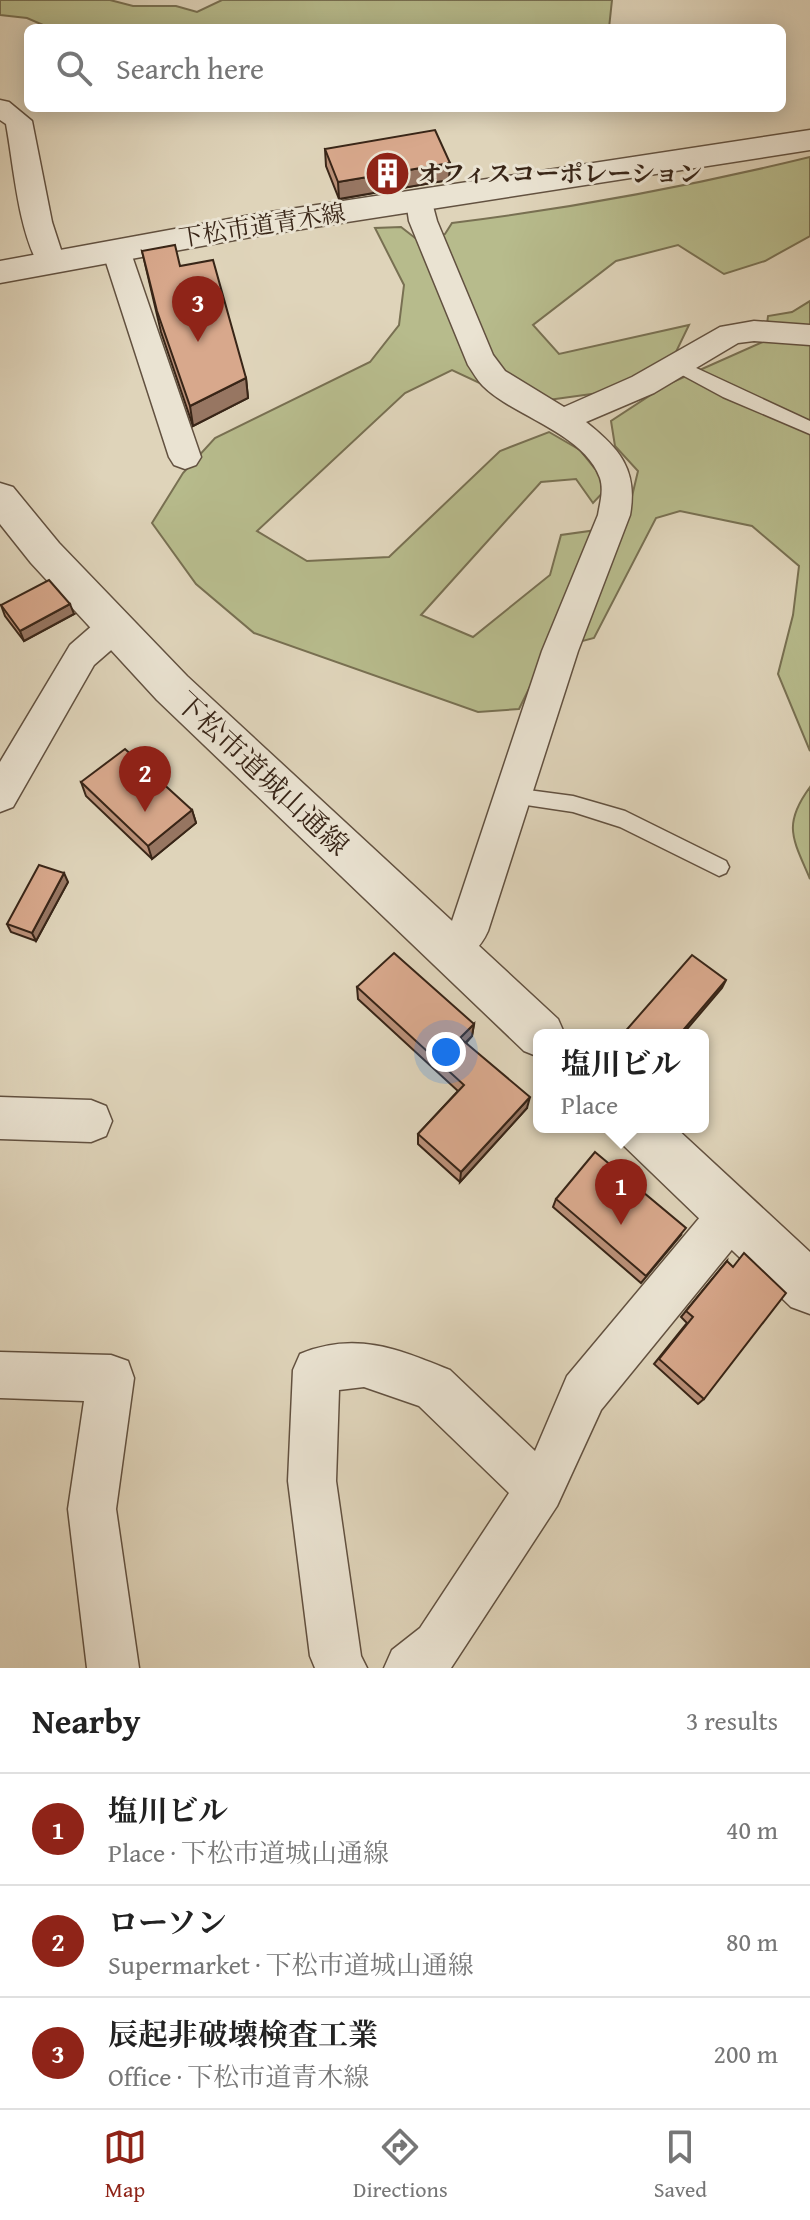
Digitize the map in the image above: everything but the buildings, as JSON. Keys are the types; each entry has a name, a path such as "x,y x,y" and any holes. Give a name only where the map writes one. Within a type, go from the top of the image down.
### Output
{"street":[{"path":"0,108 19,121 38,222 51,262"},
{"name":"下松市道青木線","path":"0,272 116,250 810,140"},
{"path":"420,201 423,221 479,358 494,379 562,420 599,450 616,477 618,493 614,515 560,651 468,931 449,949"},
{"path":"116,250 185,457"},
{"path":"562,420 679,366 731,334 754,331 810,335"},
{"name":"下松市道城山通線","path":"0,497 45,553 172,688 535,1029"},
{"path":"0,796 82,655 113,628"},
{"path":"0,1118 91,1121"},
{"path":"645,1133 810,1288"},
{"path":"410,1668 438,1646 540,1489 584,1393 732,1214"},
{"path":"341,1668 336,1656 312,1481 316,1370 364,1364 433,1387 540,1489"},
{"path":"0,1375 111,1378 92,1509 113,1668"}],"lane":[{"path":"679,366 729,393 810,428"},
{"path":"513,796 573,804 625,820 719,867"}],"green space":[{"path":"0,0 110,0 133,6 176,6 197,12 222,0 612,0 609,24 41,24 27,18 0,15"},
{"path":"810,157 810,236 765,261 724,274 678,245 616,261 533,325 559,354 689,325 675,354 606,392 541,401 503,394 452,370 405,393 257,531 307,561 389,557 500,451 549,432 580,450 609,486 593,503 576,479 541,482 421,615 473,637 550,575 561,535 625,526 638,471 615,446 611,421 666,385 765,341 768,316 792,312 810,301 810,751 778,674 793,615 799,566 752,526 680,511 656,518 594,638 548,650 519,709 478,712 254,633 196,584 152,523 183,473 215,438 370,362 399,325 404,285 375,228 401,227 419,241 445,234 452,223 632,195"},
{"path":"810,787 810,879 795,842 793,822 801,800"}],"place":[{"name":"オフィスコーポレーション","path":"387,173"},
{"name":"辰起非破壊検査工業","path":"198,342"},
{"name":"ローソン","path":"145,812"},
{"name":"塩川ビル","path":"621,1225"}]}
